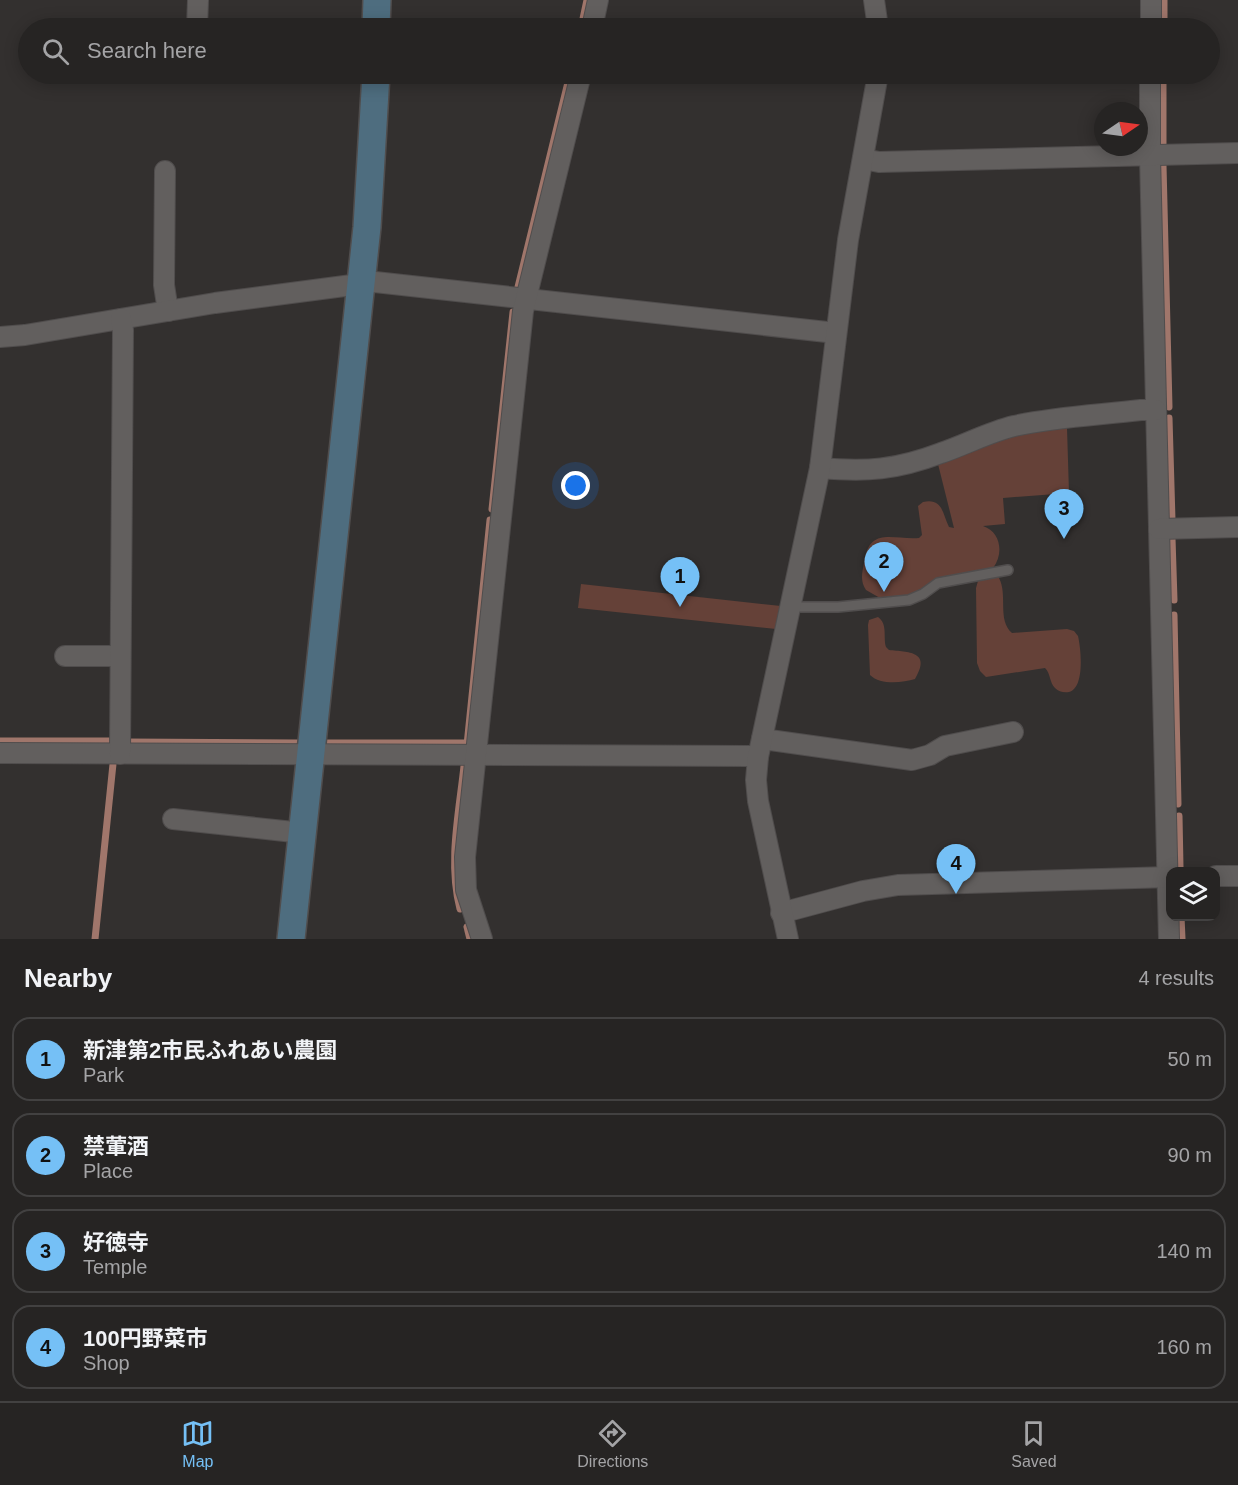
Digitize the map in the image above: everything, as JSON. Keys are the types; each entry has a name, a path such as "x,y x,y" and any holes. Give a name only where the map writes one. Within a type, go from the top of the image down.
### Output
{"street":[{"path":"197,18 198,0"},
{"path":"376,0 376,18"},
{"path":"594,18 598,0"},
{"path":"873,0 876,18"},
{"path":"1151,0 1151,18"},
{"path":"291,939 361,284 375,84"},
{"path":"482,939 466,890 465,874 523,311 579,84"},
{"path":"788,939 758,801 756,780 760,748 820,468 848,240 876,84"},
{"path":"1150,84 1169,867"},
{"path":"863,159 879,162 1238,153"},
{"path":"165,171 164,285 168,311"},
{"path":"0,337 375,282 836,333"},
{"path":"120,754 123,342 121,319"},
{"path":"820,468 866,471 899,466 1012,427 1156,410"},
{"path":"1159,529 1238,528"},
{"path":"66,656 120,656"},
{"path":"0,753 750,756 760,748 912,760 930,755 945,746 1013,732"},
{"path":"173,819 303,833"},
{"path":"1220,876 1238,876"},
{"path":"782,913 863,891 898,885 1166,877"},
{"path":"1169,921 1169,939"}],"lane":[{"path":"790,605 838,607 909,600 938,583 1008,570"}],"shaded area":[{"path":"1067,428 1069,493 1003,498 1005,524 983,526 994,533 999,544 999,556 993,568 937,579 915,595 880,598 866,590 862,574 867,551 871,544 883,537 919,538 922,535 918,506 923,502 930,501 938,504 949,527 954,528 938,464 1014,435"},
{"path":"993,576 999,578 1002,585 1005,621 1012,633 1067,629 1074,631 1078,636 1081,667 1078,683 1074,689 1065,692 1057,689 1053,686 1045,668 986,677 980,671 977,663 976,588 978,581"},
{"path":"581,584 781,606 776,629 578,608"},
{"path":"878,617 883,623 885,643 889,650 910,653 919,658 920,670 915,679 885,682 870,675 868,625 869,620"}],"waterway":[{"path":"583,18 587,0"},
{"path":"1164,0 1164,18"},
{"path":"518,287 568,84"},
{"path":"1163,84 1163,144"},
{"path":"1163,165 1169,407"},
{"path":"492,509 513,312"},
{"path":"1169,418 1172,520"},
{"path":"467,745 490,520"},
{"path":"1172,538 1174,600"},
{"path":"1174,615 1178,804"},
{"path":"0,741 114,741"},
{"path":"126,742 298,743"},
{"path":"326,743 467,743"},
{"path":"95,939 113,764"},
{"path":"460,909 455,855 464,766"},
{"path":"1179,816 1180,867"},
{"path":"1181,921 1182,939"},
{"path":"467,927 470,939"}],"place":[{"name":"好徳寺","path":"1064,539"},
{"name":"禁葷酒","path":"884,592"},
{"name":"新津第2市民ふれあい農園","path":"680,607"},
{"name":"100円野菜市","path":"956,894"}]}
